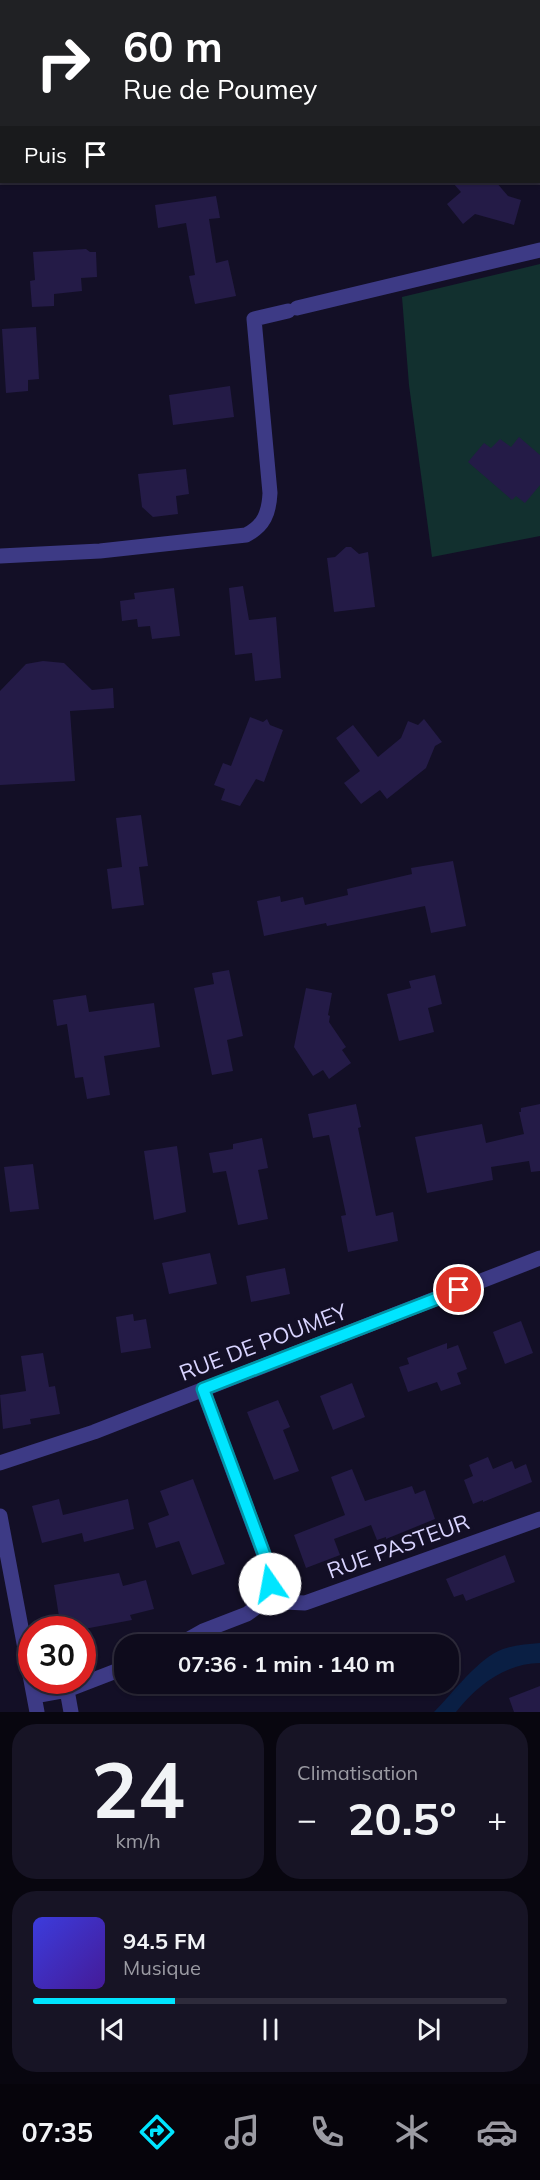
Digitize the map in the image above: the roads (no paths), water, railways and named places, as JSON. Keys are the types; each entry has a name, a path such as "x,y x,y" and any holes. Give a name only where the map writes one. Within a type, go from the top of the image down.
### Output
{"street":[{"path":"0,556 100,551 246,535 255,530 267,515 270,493 254,318 540,250"},
{"name":"RUE DE POUMEY","path":"0,1463 94,1432 540,1258"},
{"path":"198,1634 247,1614 270,1597 270,1570 203,1389"},
{"path":"0,1516 37,1712"},
{"name":"RUE PASTEUR","path":"270,1597 285,1602 305,1603 540,1519"},
{"path":"96,1679 114,1672"},
{"path":"34,1696 45,1694"},
{"path":"68,1694 71,1712"}],"water":[{"path":"540,1643 540,1663 515,1667 493,1678 473,1693 456,1712 434,1712 450,1694 459,1694 459,1685 484,1660 503,1649"}]}
